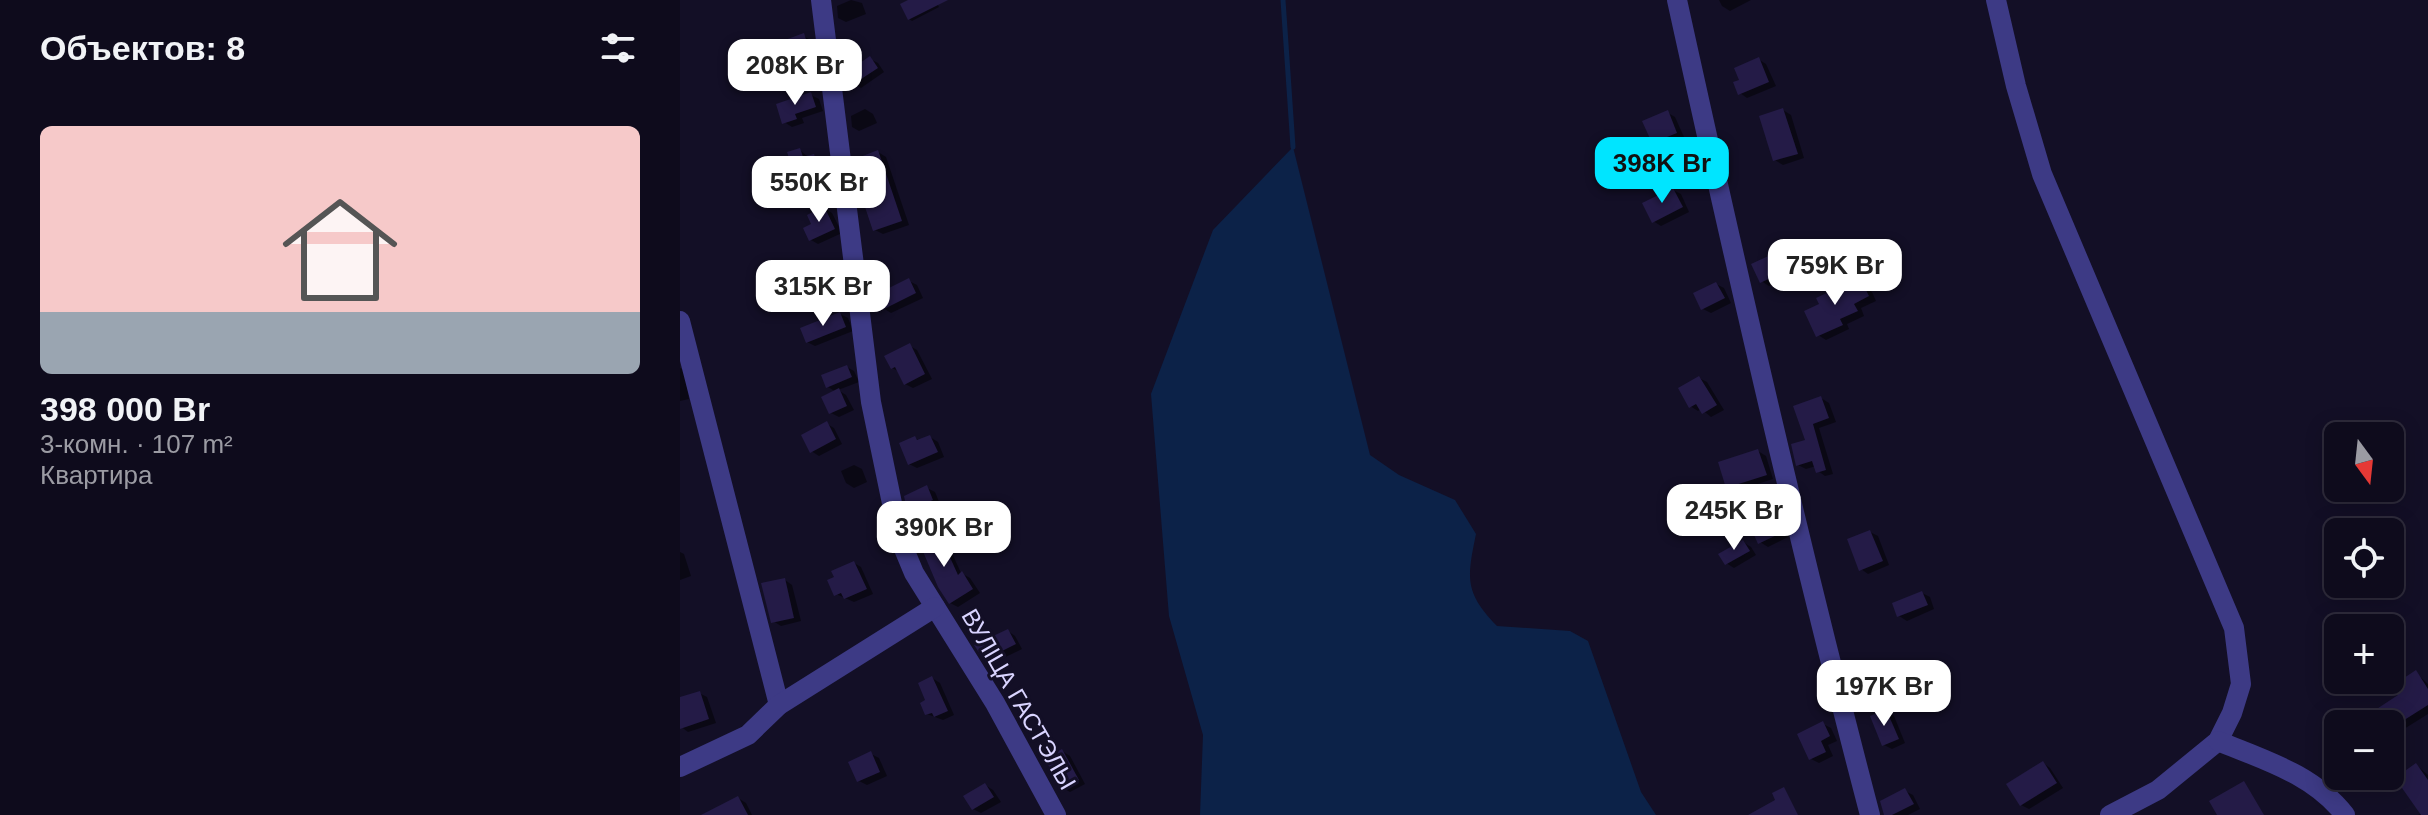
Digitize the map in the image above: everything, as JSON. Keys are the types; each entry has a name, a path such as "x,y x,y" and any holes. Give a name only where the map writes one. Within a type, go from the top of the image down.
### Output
{"street":[{"name":"ВУЛІЦА ГАСТЭЛЫ","path":"821,0 871,402 899,537 914,573 995,703 1056,815"},
{"path":"1677,0 1811,587 1870,815"},
{"path":"1996,0 2016,86 2042,174 2234,628 2241,684 2232,713 2218,741 2158,790 2110,815"},
{"path":"680,321 779,705"},
{"path":"680,767 748,735 779,705 935,607"},
{"path":"2218,741 2300,775 2345,815"}],"water":[{"path":"1293,147 1370,455 1399,475 1455,500 1476,534 1470,573 1473,594 1497,626 1570,631 1588,641 1641,792 1656,815 1200,815 1203,735 1169,616 1151,394 1213,230"}],"building":[{"path":"908,0 948,0 908,20 900,4"},
{"path":"804,33 809,49 789,57 791,62 778,66 771,45"},
{"path":"870,56 878,68 852,85 844,74"},
{"path":"1759,57 1769,82 1738,95 1733,82 1739,80 1734,68"},
{"path":"811,92 816,107 795,114 797,119 782,124 776,104"},
{"path":"1783,108 1798,154 1773,161 1759,116"},
{"path":"1668,110 1677,133 1652,143 1642,121"},
{"path":"800,148 803,157 814,154 819,170 783,181 778,164 790,161 787,152"},
{"path":"878,150 902,221 873,231 865,207 873,205 855,159"},
{"path":"1673,188 1683,207 1652,223 1642,203"},
{"path":"824,206 835,229 809,241 803,228 811,224 807,215"},
{"path":"1788,247 1796,266 1760,283 1751,264"},
{"path":"909,278 916,293 882,310 875,295"},
{"path":"1856,279 1869,296 1854,304 1858,311 1840,319 1843,325 1816,337 1804,311 1819,304 1816,298"},
{"path":"1716,282 1725,298 1701,310 1693,293"},
{"path":"840,312 846,327 806,343 800,328"},
{"path":"910,343 925,374 904,385 895,367 891,369 884,356"},
{"path":"847,365 852,377 826,388 821,375"},
{"path":"1699,376 1717,405 1702,414 1696,404 1689,408 1678,388"},
{"path":"839,388 847,406 829,414 821,397"},
{"path":"1821,396 1829,418 1813,424 1826,470 1816,473 1812,461 1796,466 1791,444 1805,440 1793,406"},
{"path":"827,421 836,439 810,453 801,435"},
{"path":"930,435 938,452 908,465 899,443 915,436 917,440"},
{"path":"1758,449 1767,475 1726,488 1718,462"},
{"path":"927,485 933,500 907,511 904,496"},
{"path":"1780,513 1785,531 1758,544 1751,528 1756,525 1754,521"},
{"path":"1870,530 1883,561 1859,571 1847,539"},
{"path":"939,533 958,575 962,571 973,589 949,604 938,587 919,542"},
{"path":"1743,540 1750,551 1725,565 1718,554"},
{"path":"854,561 867,589 844,599 841,593 834,596 827,580 834,577 831,571"},
{"path":"785,578 794,618 771,623 761,583"},
{"path":"1922,591 1928,605 1897,617 1892,603"},
{"path":"1008,629 1016,644 984,660 974,645"},
{"path":"2416,670 2428,689 2428,705 2404,720 2404,710 2375,710 2397,694 2404,694 2404,678"},
{"path":"932,676 948,711 934,717 932,713 925,715 920,703 925,700 918,683"},
{"path":"700,691 709,719 680,729 680,697"},
{"path":"1886,709 1899,739 1882,746 1870,716"},
{"path":"1823,721 1830,736 1821,741 1826,752 1809,760 1797,734"},
{"path":"1062,749 1079,780 1061,789 1045,759"},
{"path":"871,751 880,772 857,782 848,762"},
{"path":"2043,761 2057,783 2020,806 2006,784"},
{"path":"2416,763 2428,780 2428,815 2421,815 2403,790 2404,772"},
{"path":"2244,781 2264,815 2217,815 2209,801"},
{"path":"985,783 994,797 972,810 963,796"},
{"path":"1784,787 1798,815 1748,815 1775,800 1772,793"},
{"path":"1905,788 1914,804 1892,815 1884,815 1880,801"},
{"path":"738,796 748,815 701,815"}],"waterway":[{"path":"1283,0 1293,147"}]}
